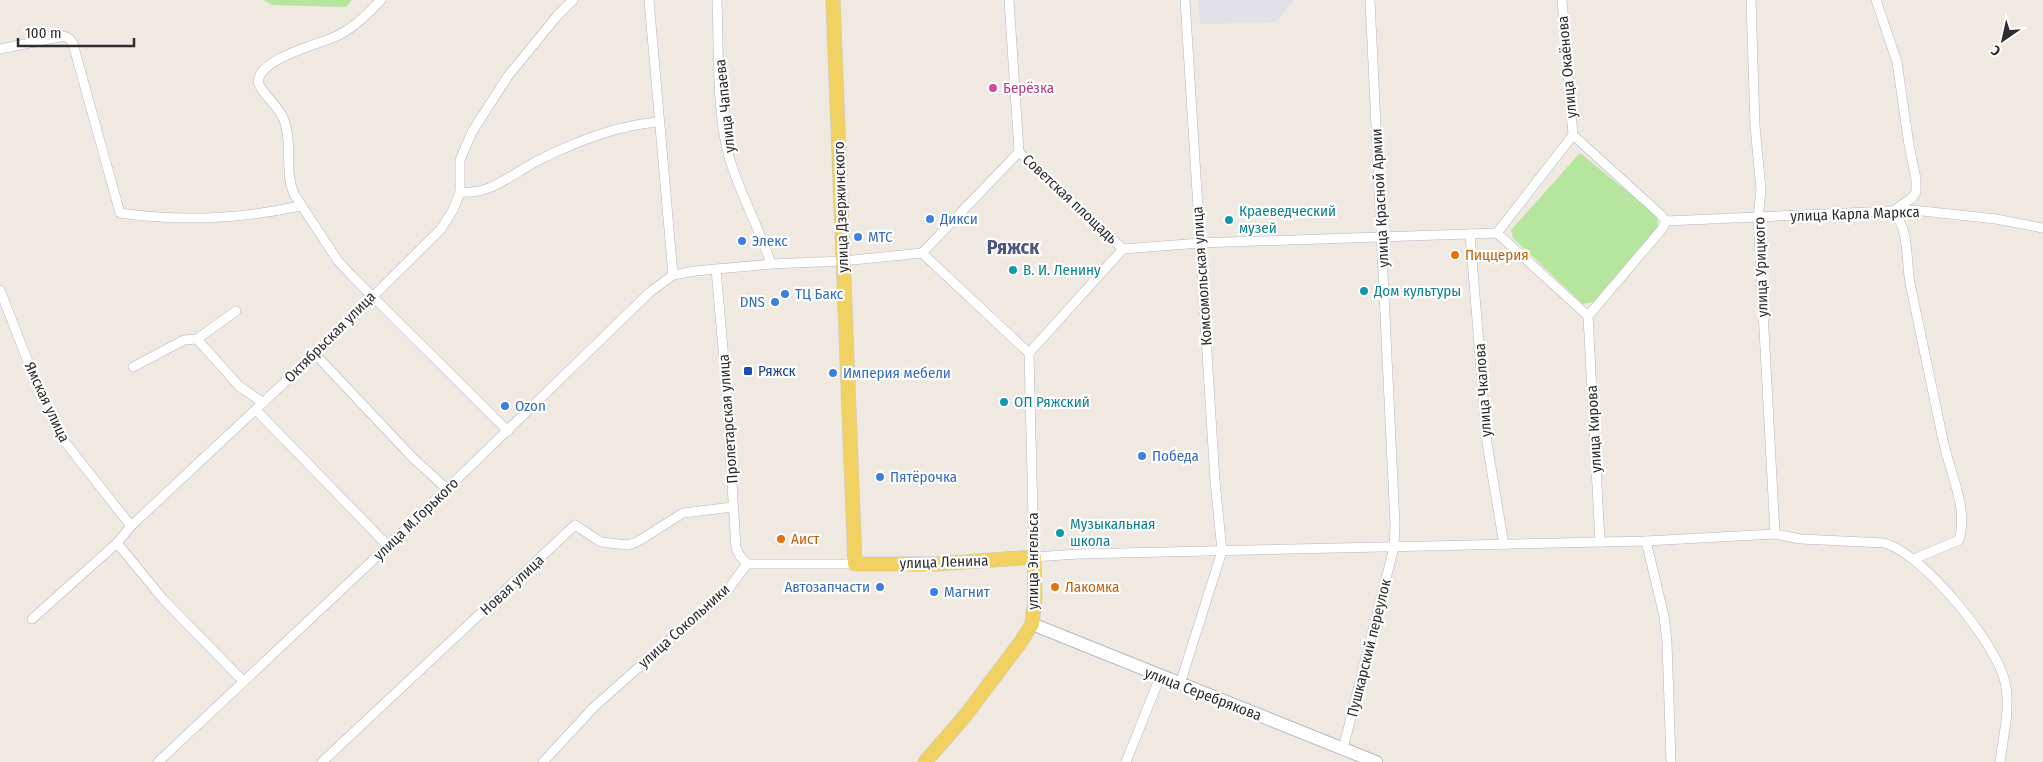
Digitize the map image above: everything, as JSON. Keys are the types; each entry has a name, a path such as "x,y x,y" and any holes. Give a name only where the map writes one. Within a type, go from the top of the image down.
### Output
{"main road":[{"name":"улица Дзержинского","path":"833,0 855,564"},
{"name":"улица Ленина","path":"855,564 936,564 1034,557"},
{"name":"улица Энгельса","path":"925,762 970,709 1032,624 1035,598 1034,557"},
{"name":"улица Серебрякова","path":"1032,624 1160,677 1376,762"}],"street":[{"path":"381,0 352,27 339,35 305,47 271,64 258,78 260,86 274,102 284,120 290,156 290,183 300,206 338,260 508,431"},
{"path":"573,0 557,16 508,76 472,132 460,160 460,192 475,193 486,190 540,160 569,147 637,123 658,122"},
{"path":"649,0 658,122 673,275 772,264 844,261 922,253 1029,353"},
{"name":"улица Чапаева","path":"716,0 723,120 729,155 741,192 772,264"},
{"path":"1010,0 1019,152"},
{"name":"Комсомольская улица","path":"1185,0 1215,481 1222,551"},
{"name":"улица Красной Армии","path":"1370,0 1395,525 1394,547"},
{"name":"улица Окаёнова","path":"1562,0 1573,135"},
{"name":"улица Урицкого","path":"1751,0 1755,126 1761,190 1758,218 1775,534"},
{"path":"1876,0 1897,62 1917,187 1912,198 1893,212 1901,221 1910,282 1946,454 1958,490 1960,506 1959,540 1914,559"},
{"path":"0,49 64,36 70,38 120,213 154,218 210,219 271,212 300,206"},
{"path":"1123,248 1200,243 1497,234 1588,316 1662,229 1666,221 1573,135 1497,234"},
{"name":"Советская площадь","path":"922,253 1019,152 1123,248 1029,353"},
{"name":"Октябрьская улица","path":"32,618 117,543 131,526 315,354 441,229 453,210 460,192"},
{"name":"улица Карла Маркса","path":"1666,221 1913,210 1996,219 2043,228"},
{"name":"улица Чкалова","path":"1470,234 1487,443 1504,545"},
{"name":"Пролетарская улица","path":"716,269 725,372 736,548 740,556 748,564"},
{"name":"улица М.Горького","path":"158,762 388,546 650,292 673,275"},
{"name":"Ямская улица","path":"0,290 39,390 61,437 131,526"},
{"path":"133,367 184,340 197,339 236,311"},
{"name":"улица Кирова","path":"1588,316 1600,542"},
{"path":"197,339 239,386 263,403"},
{"name":"улица Энгельса","path":"1029,353 1034,557"},
{"path":"315,354 413,458 447,489"},
{"path":"256,410 388,546"},
{"name":"Новая улица","path":"322,762 574,525 601,542 628,545 637,542 683,513 733,507"},
{"path":"1034,557 1078,554 1646,541 1775,534 1809,540 1884,543 1895,546 1924,568 1971,622 1994,654 2001,668 2007,692 2000,762"},
{"path":"1646,541 1664,616 1667,642 1671,762"},
{"path":"117,543 163,599 243,682"},
{"name":"Пушкарский переулок","path":"1343,749 1394,547"},
{"path":"1180,684 1222,551"},
{"path":"748,564 855,564"},
{"name":"улица Сокольники","path":"543,762 594,707 675,634 726,592 748,564"},
{"path":"1126,762 1160,677"}],"shaded area":[{"path":"1198,0 1294,0 1277,22 1200,24"}],"green space":[{"path":"264,0 352,0 346,7 272,5"},
{"path":"1580,153 1657,216 1658,228 1595,302 1583,304 1513,238 1511,230"}],"place":[{"name":"Берёзка","path":"993,88"},
{"name":"Дикси","path":"930,219"},
{"name":"Краеведческий музей","path":"1229,220"},
{"name":"МТС","path":"858,237"},
{"name":"Элекс","path":"742,241"},
{"name":"Пиццерия","path":"1455,255"},
{"name":"В. И. Ленину","path":"1013,270"},
{"name":"Дом культуры","path":"1364,291"},
{"name":"ТЦ Бакс","path":"785,294"},
{"name":"DNS","path":"775,302"},
{"name":"Ряжск","path":"748,371"},
{"name":"Империя мебели","path":"833,373"},
{"name":"ОП Ряжский","path":"1004,402"},
{"name":"Ozon","path":"505,406"},
{"name":"Победа","path":"1142,456"},
{"name":"Пятёрочка","path":"880,477"},
{"name":"Музыкальная школа","path":"1060,533"},
{"name":"Аист","path":"781,539"},
{"name":"Автозапчасти","path":"880,587"},
{"name":"Лакомка","path":"1055,587"},
{"name":"Магнит","path":"934,592"}],"district":[{"name":"Ряжск","path":"1013,247"}]}
